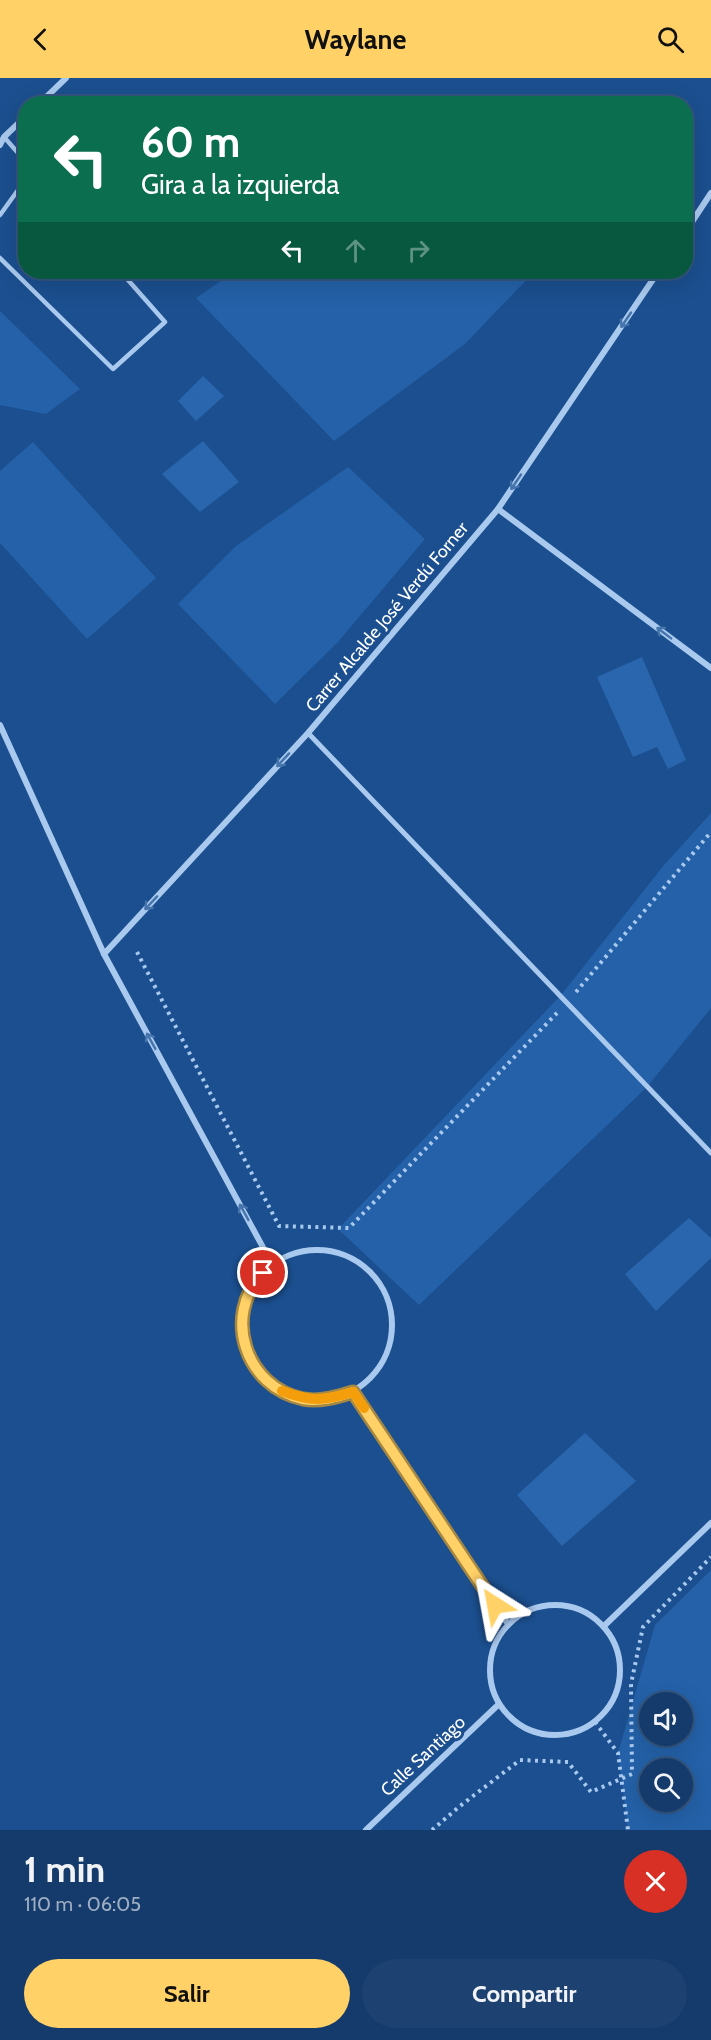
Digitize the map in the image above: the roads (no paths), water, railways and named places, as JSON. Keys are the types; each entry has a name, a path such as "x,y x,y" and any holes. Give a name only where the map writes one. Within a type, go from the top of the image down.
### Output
{"street":[{"path":"47,96 66,78"},
{"path":"0,145 4,137 18,124"},
{"path":"693,220 711,193"},
{"name":"Carrer Alcalde José Verdú Forner","path":"104,954 308,733 498,509 653,279"},
{"path":"498,509 711,668"},
{"path":"0,725 104,954 272,1264"},
{"path":"308,733 711,1153"},
{"path":"319,1249 343,1253 365,1265 382,1284 392,1307 393,1332 387,1356 373,1377 353,1392 329,1399 304,1399 288,1394 280,1391 261,1375 247,1354 241,1329 244,1305 254,1282 272,1264 294,1252 319,1249"},
{"path":"353,1392 508,1624"},
{"path":"604,1626 711,1523"},
{"path":"545,1605 567,1605 587,1612 604,1626 615,1644 620,1665 618,1686 609,1706 595,1722 575,1732 554,1735 532,1731 513,1721 499,1704 491,1684 489,1663 495,1642 508,1624 525,1612 545,1605"},
{"name":"Calle Santiago","path":"366,1830 499,1704"}],"lane":[{"path":"4,137 18,153"},
{"path":"0,214 18,189"},
{"path":"0,258 18,276"},
{"path":"21,279 113,369 165,322 127,279"}]}
